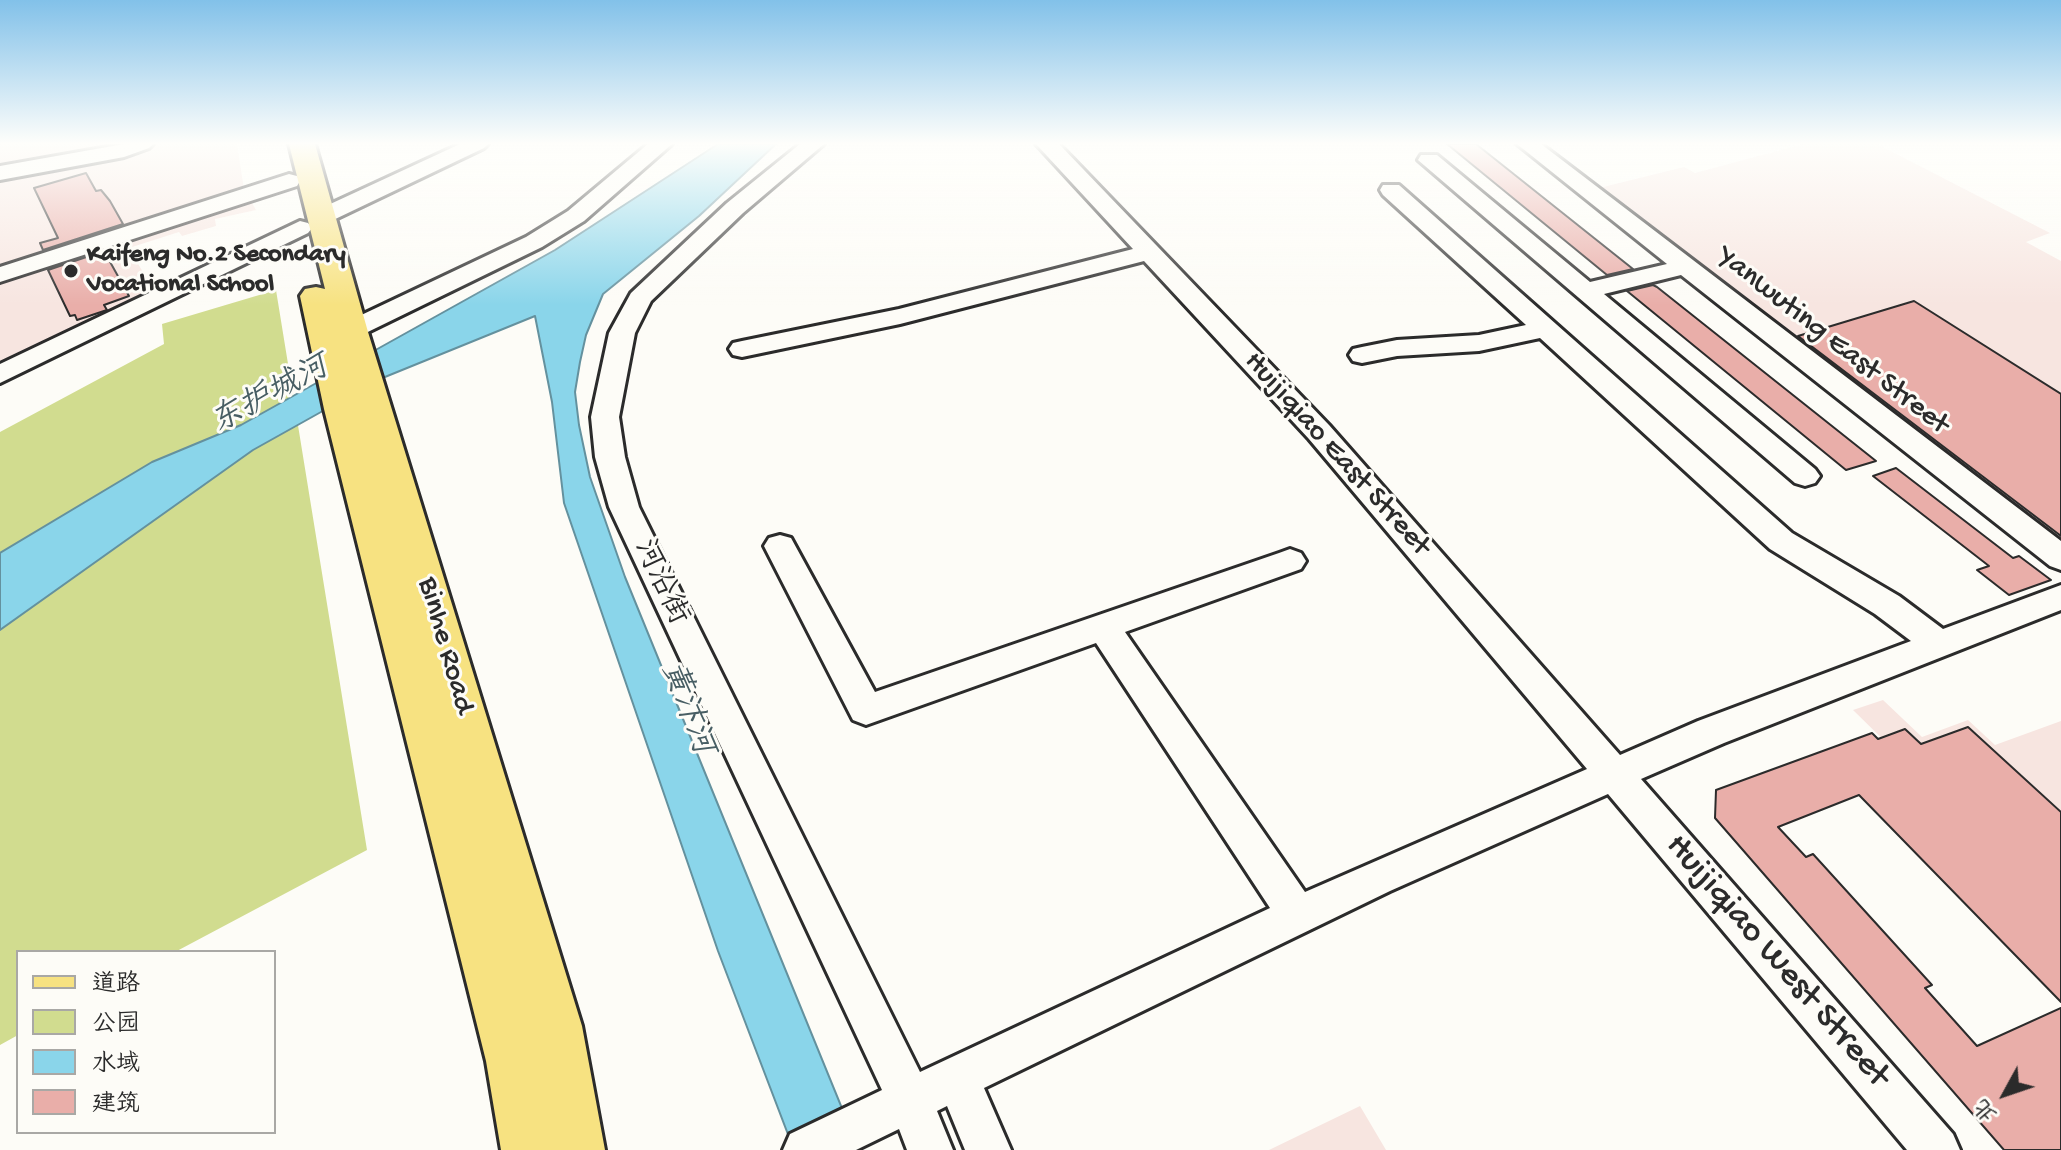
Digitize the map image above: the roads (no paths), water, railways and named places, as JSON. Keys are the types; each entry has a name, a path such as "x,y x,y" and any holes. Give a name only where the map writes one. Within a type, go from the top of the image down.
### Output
{"main road":[{"name":"Binhe Road","path":"298,198 311,223"},
{"name":"Binhe Road","path":"308,198 311,223 514,1061 530,1150"},
{"name":"Binhe Road","path":"355,402 555,1026 576,1150"}],"street":[{"path":"0,275 238,198"},
{"path":"0,375 364,198"},
{"path":"342,347 534,242 576,216 598,198"},
{"name":"河沿街","path":"748,198 640,298 622,333 605,417 610,457 631,521 895,1107 930,1150"},
{"name":"Huijiqiao East Street","path":"1098,198 1319,432 1616,774"},
{"path":"1400,198 1781,541 1887,605 1940,644"},
{"path":"1474,198 1805,476"},
{"name":"Yanwuting East Street","path":"1597,198 2061,558"},
{"path":"742,349 900,316 1150,252"},
{"path":"1585,291 1685,267"},
{"path":"1362,355 1397,348 1479,343 1546,329"},
{"path":"780,546 866,710 1290,561"},
{"path":"806,1150 1376,878 1711,732 2061,597"},
{"path":"1103,627 1298,915"},
{"name":"Huijiqiao West Street","path":"1616,774 1937,1150"},
{"path":"957,1077 988,1150"}],"water":[{"path":"635,198 719,198 603,294 586,335 580,362 575,392 579,425 590,477 625,577 859,1150 794,1150 718,951 564,503 552,402 535,316 380,379 253,450 0,630 0,553 152,462 241,425 555,250"}],"place":[{"name":"Kaifeng No.2 Secondary Vocational School","path":"71,271"}],"water label":[{"name":"东护城河","path":"271,397"},
{"name":"黄汴河","path":"685,709"}]}
